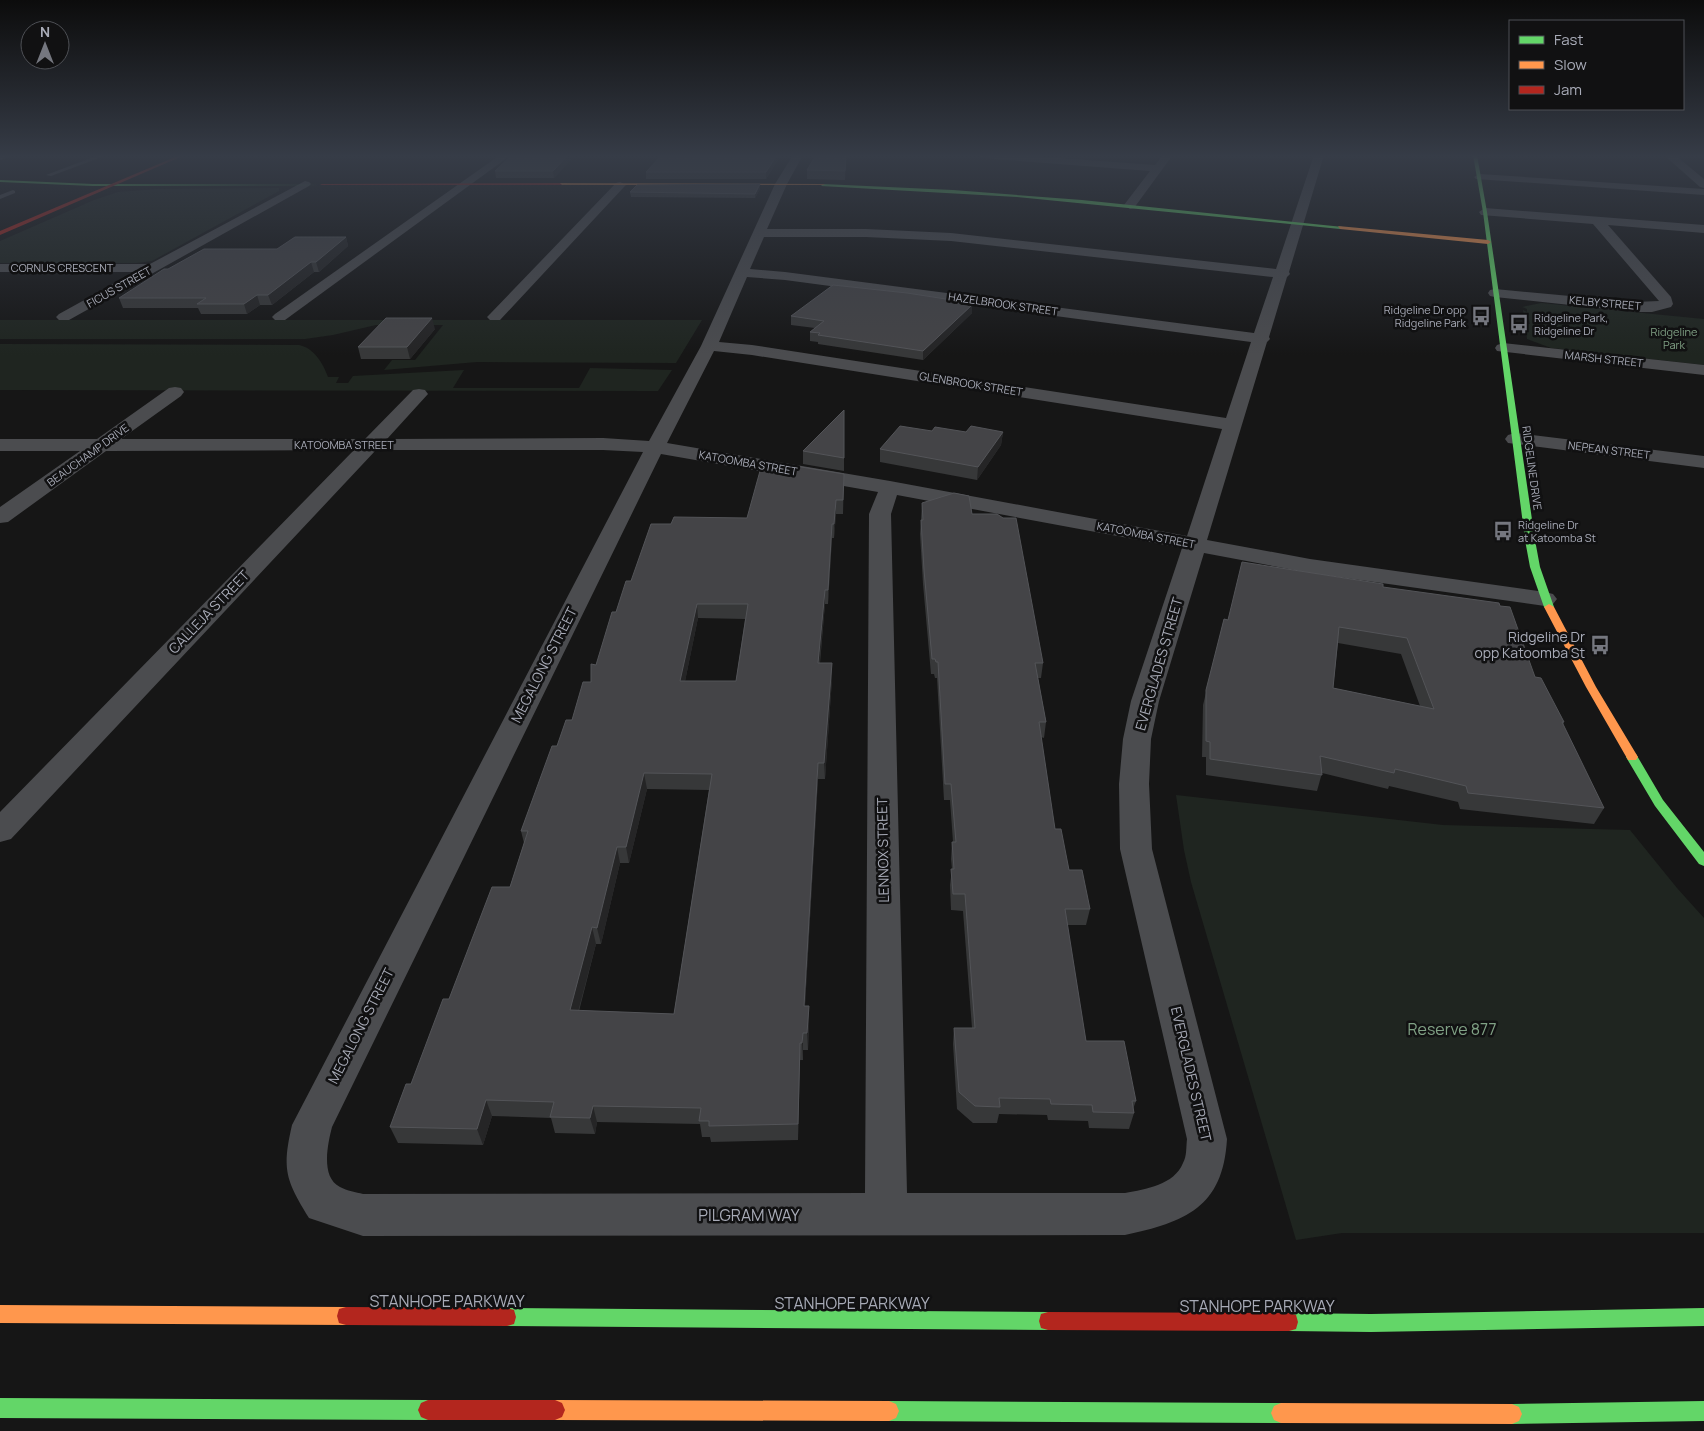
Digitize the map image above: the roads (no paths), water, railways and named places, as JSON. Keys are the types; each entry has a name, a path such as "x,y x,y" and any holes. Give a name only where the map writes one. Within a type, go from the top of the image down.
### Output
{"street":[{"path":"0,233 27,222"},
{"name":"FICUS STREET","path":"64,317 237,222"},
{"path":"280,317 412,222"},
{"path":"495,317 584,222"},
{"name":"MEGALONG STREET","path":"309,1180 306,1153 312,1125 330,1086 655,447 709,346 766,222"},
{"path":"1299,222 1488,242"},
{"name":"EVERGLADES STREET","path":"1196,1184 1207,1153 1207,1139 1136,849 1134,784 1137,739 1145,701 1299,222"},
{"name":"RIDGELINE DRIVE","path":"1486,222 1515,439 1535,567 1545,599 1591,687 1638,768 1666,813 1704,861"},
{"name":"KELBY STREET","path":"1496,293 1635,307 1652,307 1666,304 1666,300 1598,222"},
{"path":"1607,222 1704,229"},
{"path":"761,234 866,233 951,237 1282,274"},
{"name":"CORNUS CRESCENT","path":"0,268 153,268"},
{"name":"HAZELBROOK STREET","path":"743,273 795,277 1262,339"},
{"name":"GLENBROOK STREET","path":"709,346 762,352 1234,425"},
{"name":"MARSH STREET","path":"1503,348 1704,370"},
{"name":"BEAUCHAMP DRIVE","path":"0,517 175,392"},
{"name":"CALLEJA STREET","path":"0,831 419,394"},
{"name":"NEPEAN STREET","path":"1515,439 1704,462"},
{"name":"KATOOMBA STREET","path":"0,445 603,444 655,447 890,487 1356,573 1545,599"},
{"name":"LENNOX STREET","path":"886,1215 880,514 890,487"},
{"path":"1693,849 1704,857"},
{"name":"PILGRAM WAY","path":"309,1180 324,1204 363,1215 1125,1214 1171,1202 1196,1184"},
{"name":"STANHOPE PARKWAY","path":"0,1314 1371,1323 1704,1317"},
{"path":"0,1408 1558,1414 1704,1411"}],"place":[{"name":"Ridgeline Dr opp Ridgeline Park","path":"1481,316"},
{"name":"Ridgeline Park, Ridgeline Dr","path":"1519,324"},
{"name":"Ridgeline Dr at Katoomba St","path":"1503,531"},
{"name":"Ridgeline Dr opp Katoomba St","path":"1600,645"}],"park label":[{"name":"Ridgeline Park","path":"1674,338"},
{"name":"Reserve 877","path":"1452,1029"}]}
